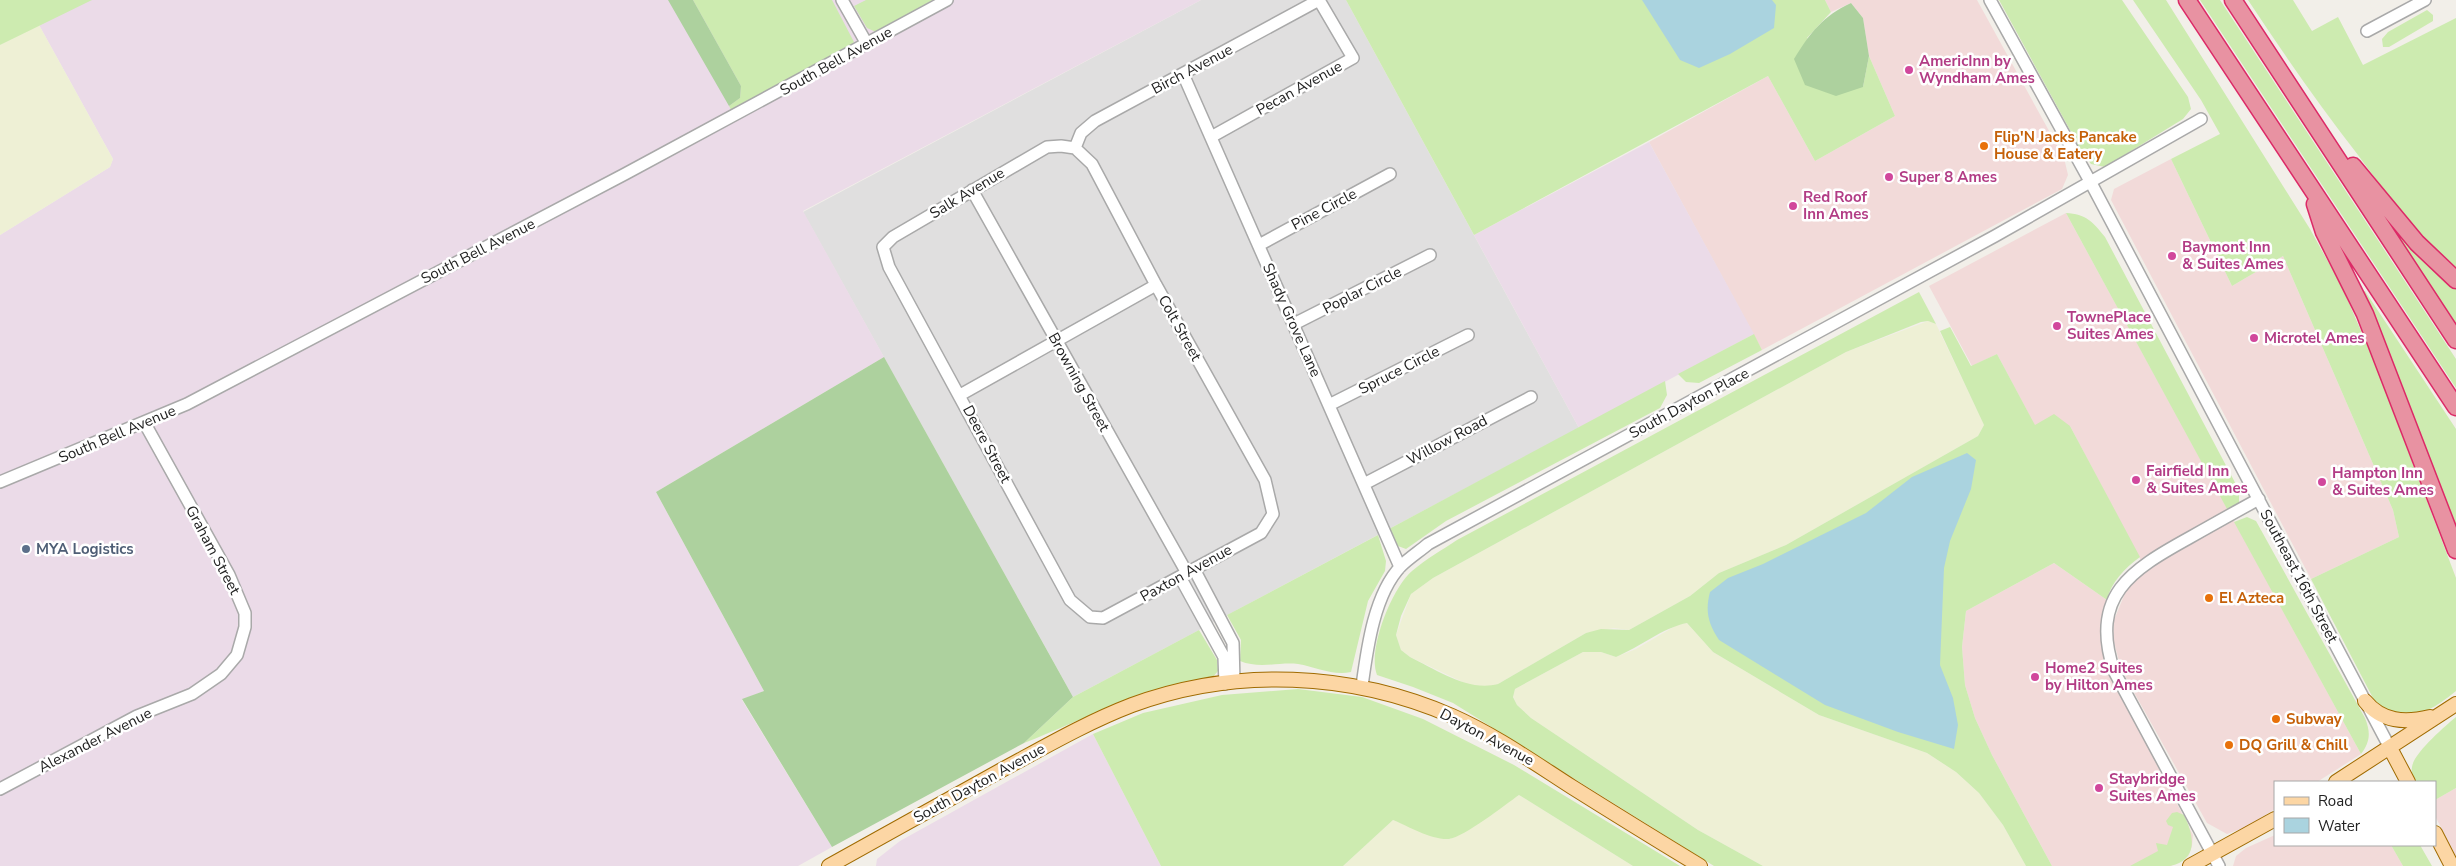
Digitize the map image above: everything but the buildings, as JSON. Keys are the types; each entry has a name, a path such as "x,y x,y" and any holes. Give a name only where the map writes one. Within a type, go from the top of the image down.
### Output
{"highway":[{"path":"2187,0 2456,407"},
{"path":"2233,0 2456,340"},
{"path":"2266,50 2376,195 2417,243 2456,280"},
{"path":"2307,182 2324,232 2365,314 2456,550"}],"main road":[{"name":"Dayton Avenue","path":"1132,705 1180,692 1229,683 1283,680 1325,681 1362,686 1397,694 1453,716 1504,743 1700,866"},
{"path":"2365,701 2379,714 2395,720 2413,721 2451,707"},
{"name":"South Dayton Avenue","path":"829,866 850,861 1027,756 1097,720 1132,705"},
{"path":"2338,781 2451,707"},
{"name":"Southeast 16th Street","path":"2390,748 2407,781"},
{"path":"2190,866 2216,860 2274,820"},
{"path":"2436,835 2452,866"}],"street":[{"path":"842,0 867,44"},
{"name":"South Bell Avenue","path":"0,482 187,404 554,212 947,0"},
{"name":"Birch Avenue","path":"1075,148 1081,133 1095,122 1319,0"},
{"name":"Pecan Avenue","path":"1211,137 1353,58 1319,0"},
{"name":"Southeast 16th Street","path":"1990,0 2091,183 2390,748"},
{"path":"2367,31 2425,0"},
{"name":"Shady Grove Lane","path":"1183,74 1400,567"},
{"path":"2091,183 2201,119"},
{"name":"Salk Avenue","path":"889,267 883,247 893,237 1047,147 1075,148"},
{"name":"Colt Street","path":"1075,148 1092,164 1156,285 1265,480 1273,514"},
{"name":"Pine Circle","path":"1258,245 1390,174"},
{"name":"South Dayton Place","path":"1362,686 1371,629 1384,593 1400,567 1428,544 2091,183"},
{"name":"Browning Street","path":"972,190 1187,573 1234,643 1229,683"},
{"name":"Poplar Circle","path":"1294,324 1430,255"},
{"name":"Deere Street","path":"889,267 1070,600 1090,617"},
{"path":"960,395 1156,285"},
{"name":"Spruce Circle","path":"1329,405 1468,335"},
{"name":"Willow Road","path":"1364,484 1531,397"},
{"name":"Graham Street","path":"144,422 229,575 245,613 246,627 243,639 231,664 192,694"},
{"path":"2216,860 2114,670 2108,652 2108,622 2116,594 2124,581 2136,571 2157,555 2259,499"},
{"name":"Paxton Avenue","path":"1090,617 1103,618 1260,532 1273,514"},
{"name":"Browning Street","path":"1187,573 1224,657 1229,683"},
{"name":"Alexander Avenue","path":"0,789 137,716 192,694"}],"shaded area":[{"path":"85,0 1201,0 803,211 884,357 656,492 764,691 742,700 832,847 798,866 0,866 0,235 110,167 113,159 39,25"},
{"path":"1201,0 1346,0 1579,428 1073,697 803,212"},
{"path":"1825,0 1977,0 2064,158 2068,175 2062,189 1762,350 1649,142 1768,76 1815,161 1895,116 1869,56 1863,18 1851,3 1831,12"},
{"path":"1649,142 1754,334 1579,428 1474,235"},
{"path":"2171,159 2232,286 2283,256 2393,510 2399,537 2311,579 2111,200 2114,189"},
{"path":"2066,213 2361,754 2319,781 2274,781 2274,810 2246,827 2227,834 2207,823 2121,669 2113,638 2114,620 2126,591 2146,570 2070,426 2035,426 1997,354 1972,366 1929,286"},
{"path":"2054,563 2107,600 2100,630 2107,667 2193,835 2192,846 2188,856 2171,866 2052,866 1992,755 1975,718 1965,685 1962,647 1966,611"},
{"path":"1093,734 1161,866 876,866 877,859 900,841"},
{"path":"2456,788 2456,856 2436,818 2436,799"},
{"path":"2274,835 2274,846 2392,846 2403,866 2233,866 2236,856 2246,848"}],"green space":[{"path":"0,0 92,0 0,45"},
{"path":"668,0 693,0 741,86 740,98 729,106"},
{"path":"693,0 832,0 854,42 850,47 733,113 729,106 740,98 741,86"},
{"path":"866,0 933,0 876,32 867,28 854,6"},
{"path":"1346,0 1825,0 1831,12 1807,38 1863,87 1869,56 1895,116 1815,161 1768,76 1474,235"},
{"path":"1999,0 2122,0 2188,97 2191,109 2183,119 2105,167 2091,164 2082,152"},
{"path":"2133,0 2166,0 2310,229 2342,287 2374,361 2456,578 2456,691 2438,705 2423,712 2406,714 2384,713 2374,700 2311,579 2399,537 2393,510 2283,256 2232,286 2171,159 2220,134 2201,100"},
{"path":"2200,0 2220,0 2456,359 2456,388"},
{"path":"2248,0 2293,0 2312,31 2338,17 2363,65 2456,18 2456,271 2417,230 2381,186 2315,98"},
{"path":"1851,3 1863,18 1869,56 1863,87 1836,96 1805,85 1794,59 1818,26 1841,8"},
{"path":"2427,10 2433,15 2433,21 2389,47 2383,47 2382,39 2388,32"},
{"path":"39,25 113,159 110,167 0,235 0,45"},
{"path":"2066,213 2084,217 2097,227 2105,237 2239,490 2239,503 2227,509"},
{"path":"2395,228 2456,288 2456,326 2395,232"},
{"path":"2365,291 2456,429 2456,529 2382,337 2362,292"},
{"path":"1919,292 1936,324 1928,321 1921,322 1846,352 1433,578 1411,594 1401,616 1396,635 1401,650 1410,657 1442,673 1475,685 1487,686 1498,684 1586,633 1601,629 1629,630 1690,596 1719,573 1786,545 1978,436 1984,425 1940,331 1950,327 1971,366 1997,354 2035,425 2054,414 2070,426 2140,557 2119,576 2107,600 2054,563 1966,611 1962,647 1965,685 1975,718 1992,755 2052,866 2026,866 2003,825 1979,793 1956,772 1927,753 1819,715 1713,652 1687,623 1660,633 1616,657 1601,652 1583,652 1515,689 1513,697 1517,705 1531,718 1698,830 1763,866 1714,866 1453,703 1377,675 1375,651 1383,620 1404,579 1423,562 1457,540"},
{"path":"1928,321 1936,324 1984,425 1978,436 1786,545 1719,573 1690,596 1629,630 1614,628 1586,633 1498,684 1485,688 1471,686 1410,657 1401,650 1396,635 1411,594 1433,578 1846,352"},
{"path":"1754,334 1762,350 1699,383 1686,382 1678,374"},
{"path":"884,357 1073,697 1024,743 832,847 742,699 764,691 656,492"},
{"path":"1665,381 1667,395 1660,408 1446,521 1406,549 1398,546 1389,529"},
{"path":"2247,517 2256,521 2365,718 2369,737 2361,754 2234,522"},
{"path":"1378,535 1386,561 1385,571 1368,601 1351,672 1331,672 1298,664 1254,665 1240,661 1241,640 1227,615"},
{"path":"1687,623 1713,652 1819,715 1927,753 1956,772 1979,793 2003,825 2026,866 1763,866 1698,830 1531,718 1517,705 1513,696 1515,689 1583,652 1601,652 1616,657 1636,649 1677,625"},
{"path":"1199,630 1217,660 1218,671 1212,678 1188,682 1140,695 1024,743 1073,697"},
{"path":"1298,689 1362,697 1423,719 1514,765 1680,866 1633,866 1519,795 1474,827 1449,839 1428,835 1393,820 1343,866 1161,866 1093,734 1143,713 1222,695"},
{"path":"2456,717 2456,788 2436,799 2436,781 2416,781 2412,767 2423,748"},
{"path":"1519,795 1633,866 1343,866 1393,820 1435,837 1450,839 1461,834"},
{"path":"2177,812 2184,815 2192,838 2192,846 2186,858 2170,866 2130,866 2158,851 2156,843 2167,845 2173,827 2168,825 2166,821 2172,813"},
{"path":"2392,846 2421,846 2432,866 2403,866"}],"water":[{"path":"1642,0 1772,0 1776,5 1774,28 1730,54 1699,68 1680,60"},
{"path":"1967,453 1976,460 1971,489 1950,541 1944,568 1940,665 1953,698 1958,725 1954,749 1898,732 1825,705 1719,640 1712,628 1709,617 1708,599 1710,592 1728,578 1763,564 1866,513 1912,477"}],"place":[{"name":"AmericInn by Wyndham Ames","path":"1909,70"},
{"name":"Flip'N Jacks Pancake House & Eatery","path":"1984,146"},
{"name":"Super 8 Ames","path":"1889,177"},
{"name":"Red Roof Inn Ames","path":"1793,206"},
{"name":"Baymont Inn & Suites Ames","path":"2172,256"},
{"name":"TownePlace Suites Ames","path":"2057,326"},
{"name":"Microtel Ames","path":"2254,338"},
{"name":"Fairfield Inn & Suites Ames","path":"2136,480"},
{"name":"Hampton Inn & Suites Ames","path":"2322,482"},
{"name":"MYA Logistics","path":"26,549"},
{"name":"El Azteca","path":"2209,598"},
{"name":"Home2 Suites by Hilton Ames","path":"2035,677"},
{"name":"Subway","path":"2276,719"},
{"name":"DQ Grill & Chill","path":"2229,745"},
{"name":"Staybridge Suites Ames","path":"2099,788"}]}
